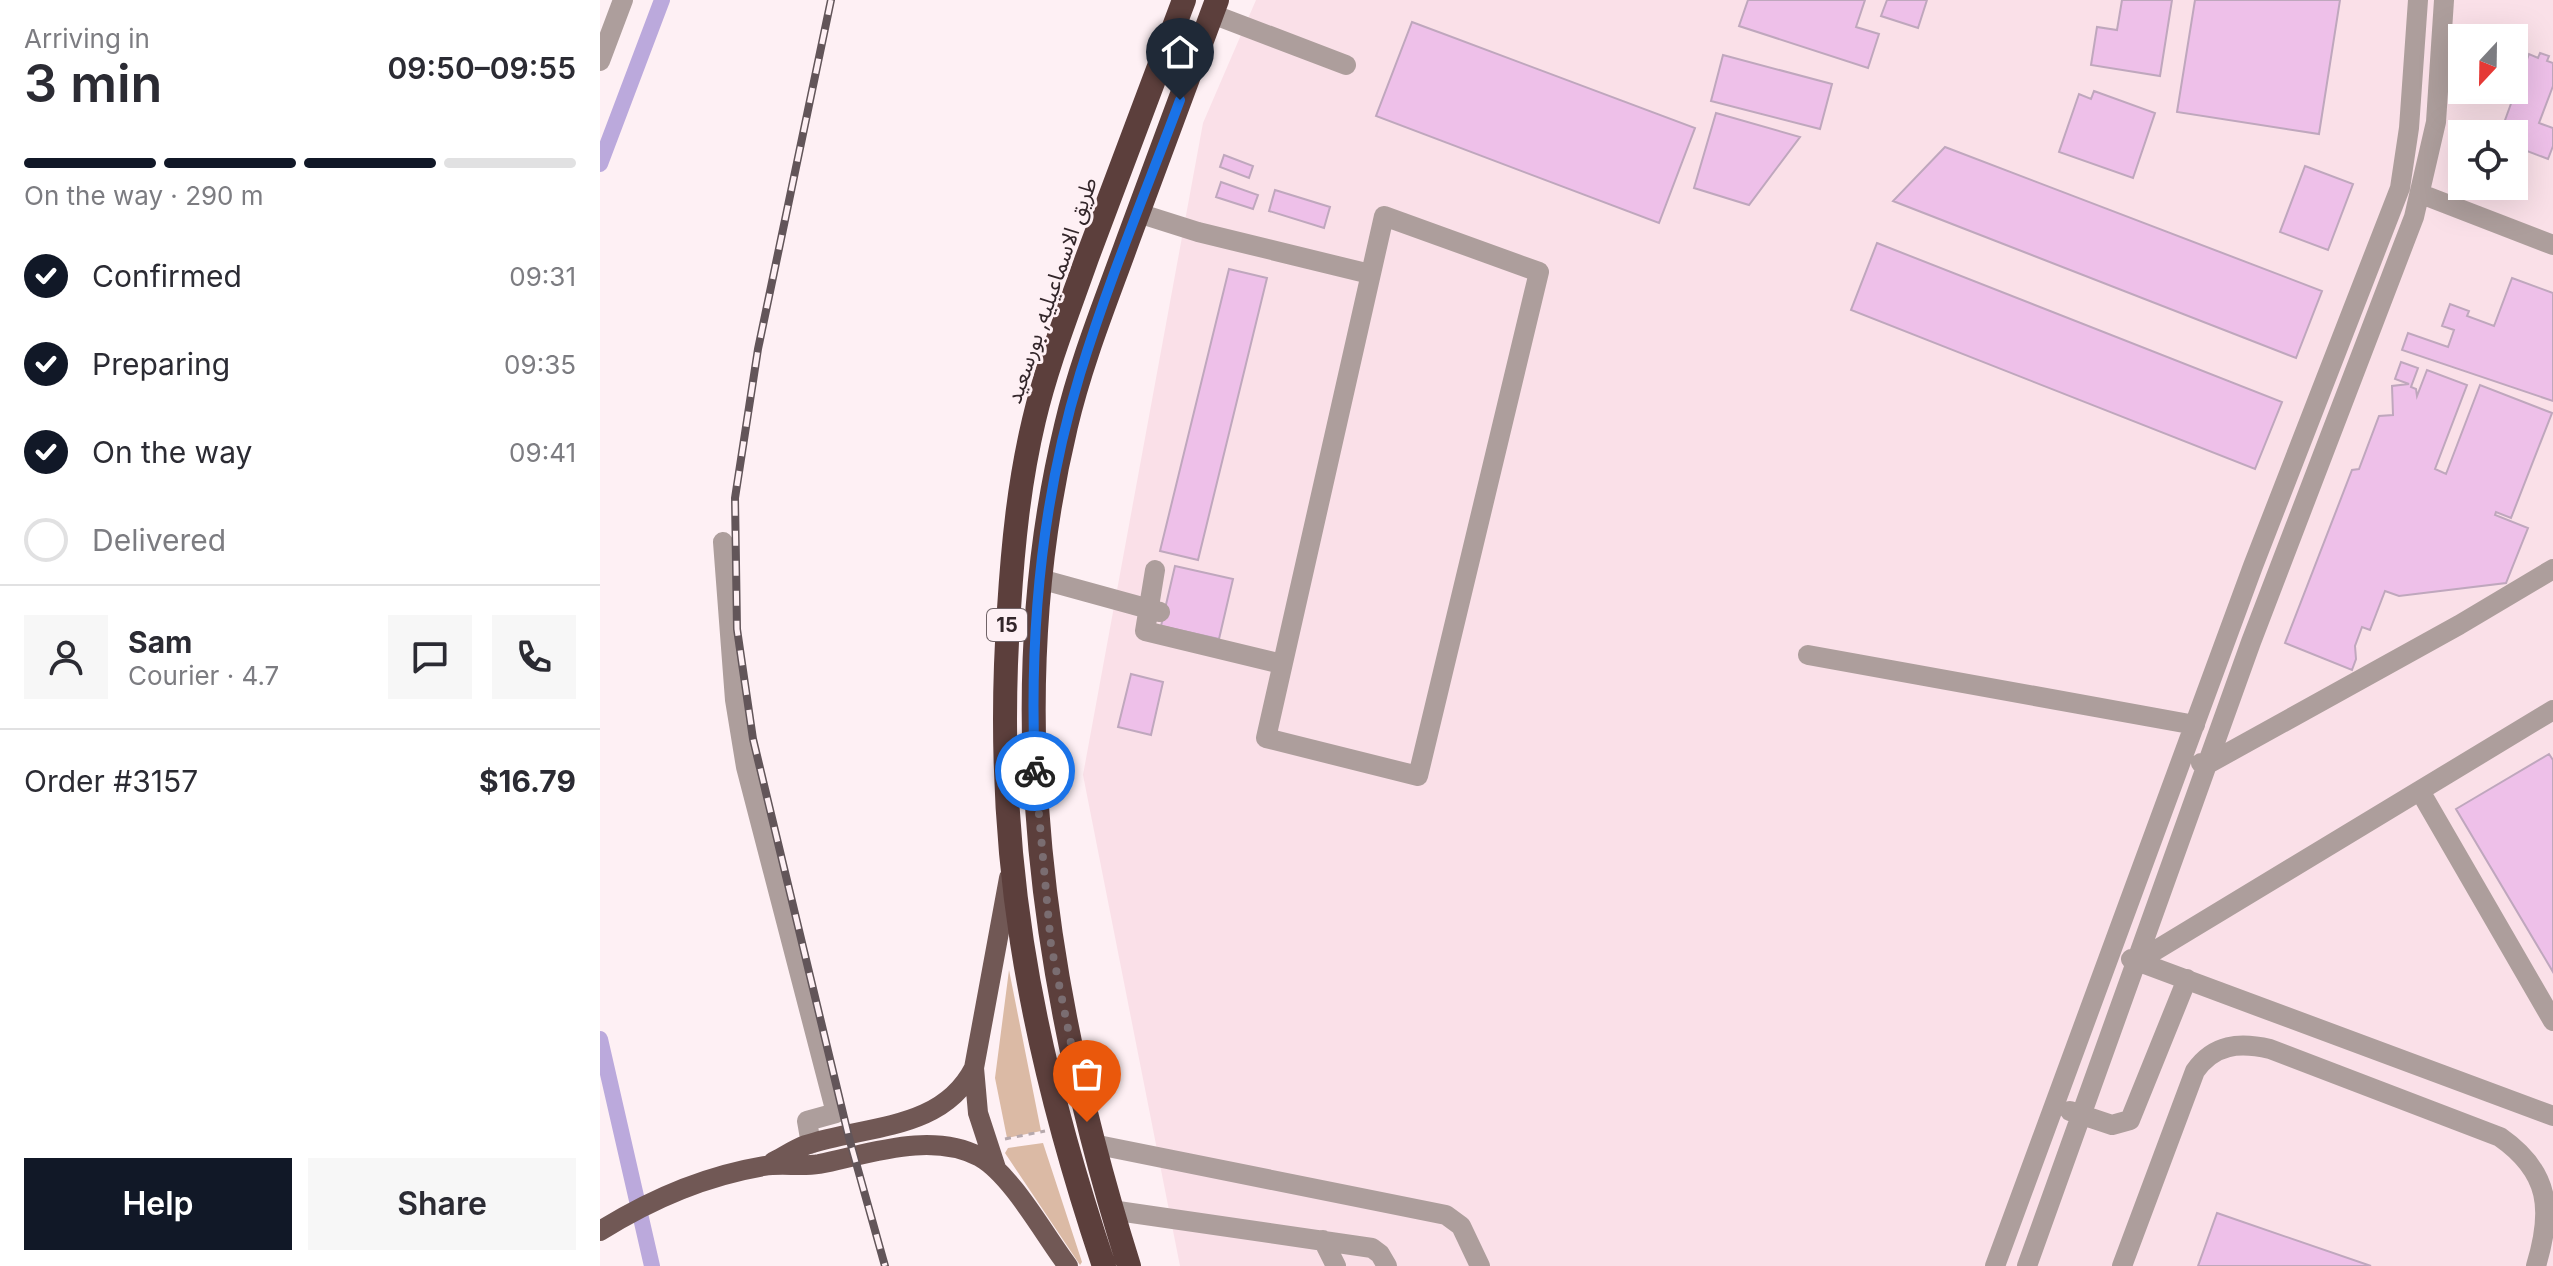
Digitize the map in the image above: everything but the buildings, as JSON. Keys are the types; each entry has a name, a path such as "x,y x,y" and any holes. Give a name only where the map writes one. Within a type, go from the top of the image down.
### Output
{"highway":[{"name":"طريق الاسماعيليه, بورسعيد","path":"1104,1266 1040,1045 1010,871 1002,737 1015,523 1034,418 1096,235 1184,0"},
{"name":"15","path":"1129,1266 1093,1144 1063,1012 1042,878 1034,758 1040,579 1066,425 1096,326 1215,7"},
{"path":"1118,175 1135,185 1148,186"},
{"path":"1096,235 1109,236 1126,247"}],"main road":[{"path":"1010,871 974,1068 978,1113 996,1168 1068,1266"},
{"path":"606,1227 653,1199 765,1166 811,1144 936,1111 959,1093 974,1068"},
{"path":"765,1166 815,1165 855,1155 928,1145 971,1152 996,1168"}],"street":[{"path":"600,61 623,0"},
{"path":"1995,1266 2195,725 2400,188 2409,128 2418,0"},
{"path":"2027,1266 2206,765 2421,194 2436,122 2444,0"},
{"path":"1215,7 1346,65"},
{"path":"2421,194 2553,245"},
{"path":"1138,213 1198,232 1370,274"},
{"path":"1384,216 1539,272 1418,776 1266,738 1282,664 1384,216"},
{"path":"723,542 735,700 746,767 836,1113 807,1121 811,1144"},
{"path":"2183,757 2206,765 2459,625 2549,571 2553,552"},
{"path":"1155,570 1155,611 1145,631 1282,664"},
{"path":"1040,579 1155,611"},
{"path":"1808,655 2195,725"},
{"path":"2138,961 2553,710"},
{"path":"2420,791 2553,1021"},
{"path":"2112,952 2553,1116"},
{"path":"2054,1105 2118,1126 2133,1116 2187,979"},
{"path":"2122,1266 2195,1071 2213,1052 2228,1046 2249,1044 2270,1049 2500,1137 2522,1152 2536,1171 2544,1190 2547,1214 2536,1266"},
{"path":"1093,1144 1446,1215 1461,1226 1480,1266"},
{"path":"1111,1210 1372,1248 1387,1266"},
{"path":"1323,1240 1336,1266"}],"path":[{"path":"986,1143 1062,1128"}],"shaded area":[{"path":"1256,0 2553,0 2553,1266 1180,1266 1083,775 1203,123"},
{"path":"1009,970 1041,1131 1007,1138 995,1078"},
{"path":"1043,1143 1082,1262 1080,1265 1005,1153 1008,1148"}],"waterway":[{"path":"600,164 662,0"},
{"path":"600,1039 652,1266"}],"railway":[{"path":"831,0 758,349 735,498 737,629 753,739 848,1134 885,1266"}],"way so far":[{"path":"1035,771 1042,878 1051,945 1087,1122"}],"route":[{"path":"1035,771 1034,698 1040,579 1066,425 1096,326 1180,100"}]}
